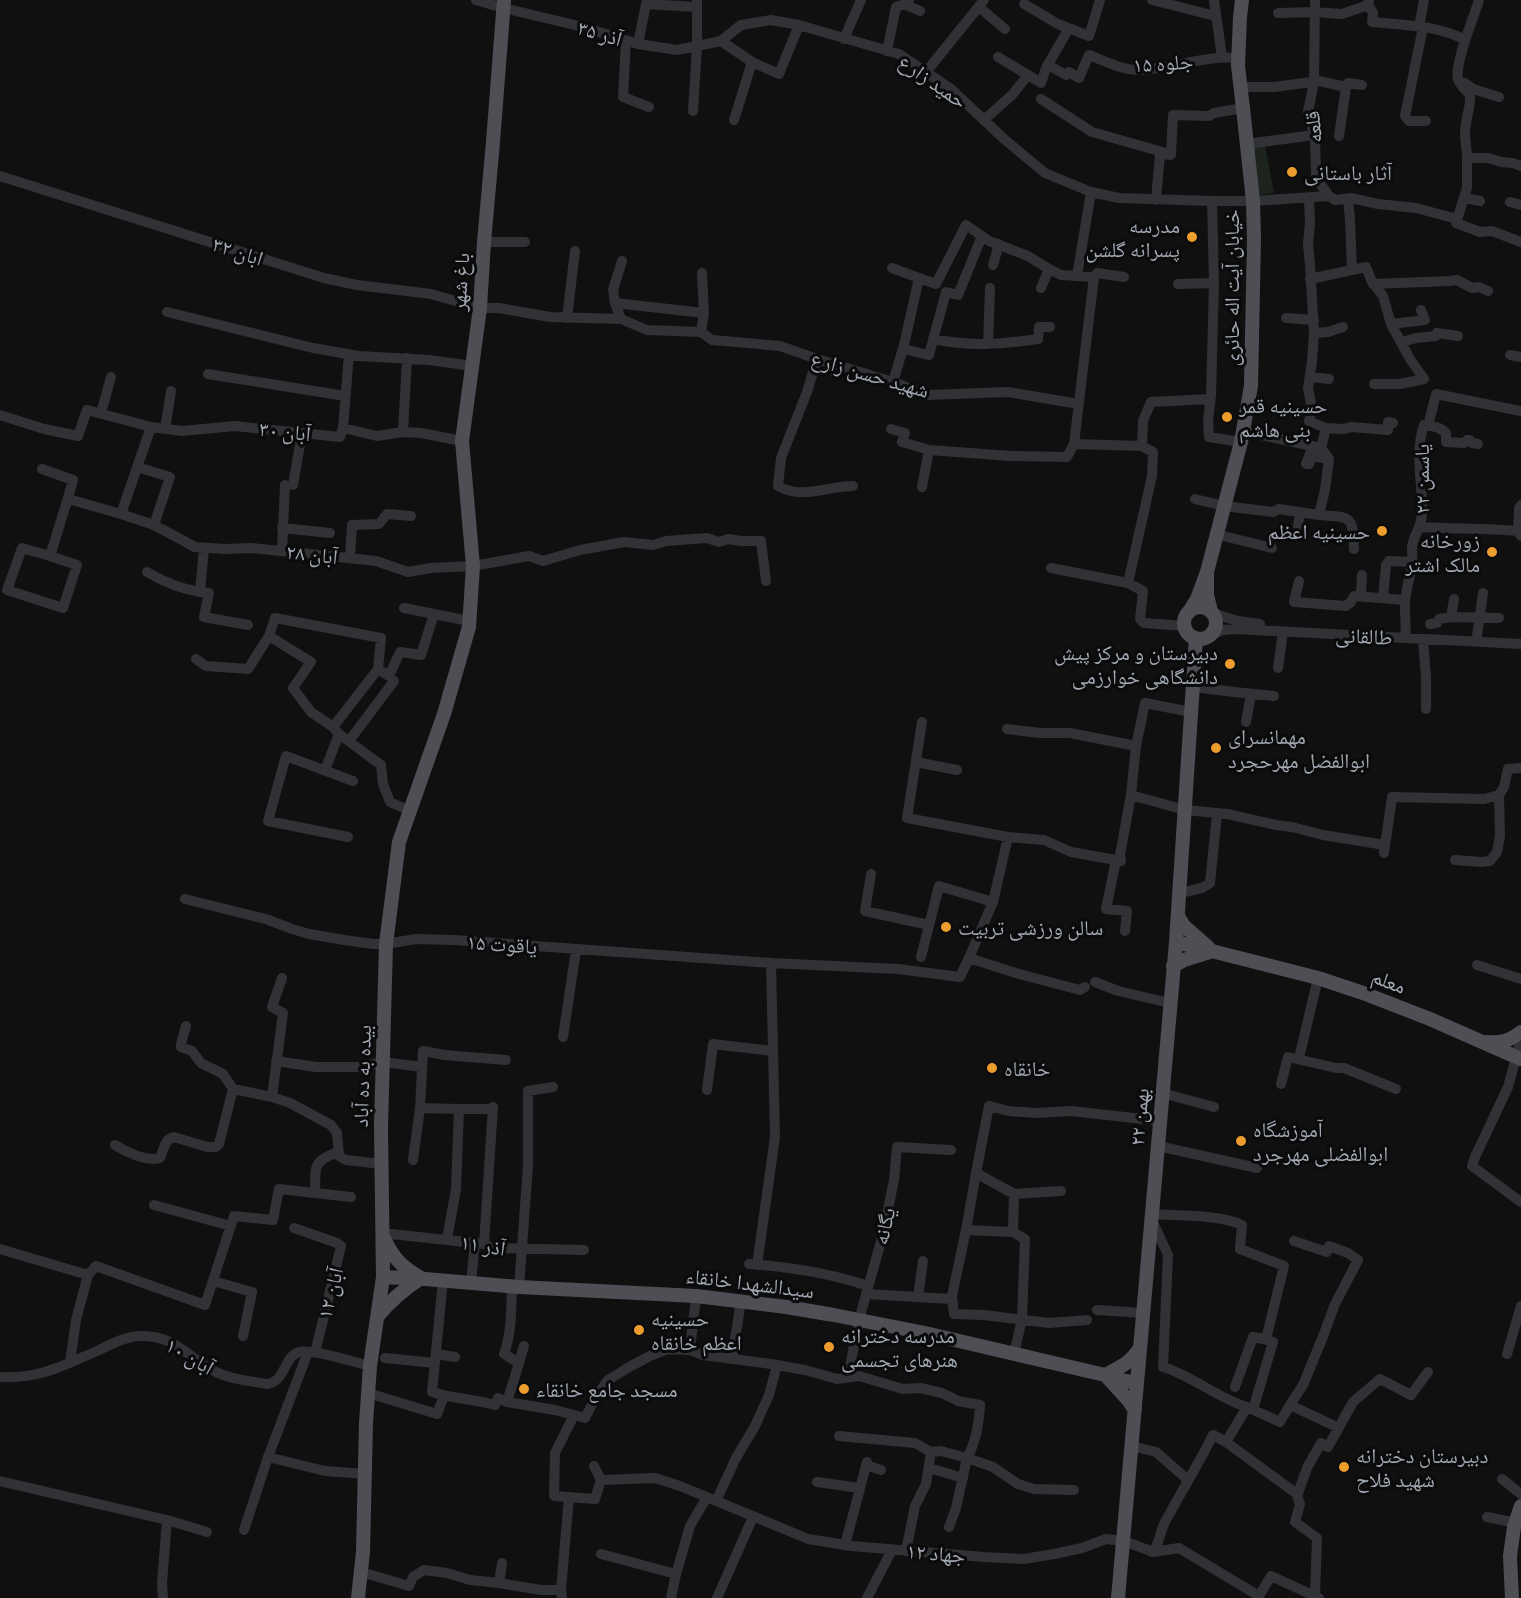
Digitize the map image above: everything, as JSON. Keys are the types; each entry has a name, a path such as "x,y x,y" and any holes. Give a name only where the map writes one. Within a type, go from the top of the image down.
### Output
{"main road":[{"name":"خیابان آیت اله حائری","path":"1189,612 1197,598 1216,536 1242,436 1251,386 1254,239 1253,201 1238,58 1242,0"},
{"name":"باغ شهر","path":"473,566 462,441 480,308 503,4"},
{"name":"بیده به ده آباد","path":"358,1598 363,1552 370,1366 383,1277 381,1127 386,944 399,842 444,714 469,627 473,566"},
{"path":"1206,572 1207,594 1216,622 1213,633 1203,637 1190,635 1185,626 1189,612 1203,607 1212,612"},
{"name":"۲۲ بهمن","path":"1118,1598 1180,893 1193,687 1203,637"},
{"path":"1173,966 1210,949 1184,926 1178,916"},
{"name":"معلم","path":"1176,938 1363,993 1518,1058"},
{"path":"1482,1042 1502,1042 1521,1032"},
{"path":"378,1316 405,1288 421,1278 395,1260 382,1234"},
{"name":"سیدالشهدا خانقاء","path":"383,1277 696,1296 741,1301 859,1320 1105,1375 1112,1373 1138,1380"},
{"path":"1135,1410 1105,1375 1125,1365 1140,1348"},
{"path":"1521,1506 1518,1529 1521,1598"},
{"path":"1512,1598 1510,1556 1518,1529"}],"street":[{"name":"آذر ۳۵","path":"476,0 503,4 638,44 677,50 721,41"},
{"path":"844,39 861,0"},
{"path":"1024,4 1058,24 1089,36 1100,0"},
{"path":"1152,0 1215,16"},
{"path":"1214,0 1222,57"},
{"name":"قلعه","path":"1315,0 1314,82 1308,112 1314,135 1316,174 1319,182 1332,198"},
{"path":"1424,0 1405,116 1409,121 1426,122"},
{"path":"1457,219 1467,188 1465,134 1471,103 1470,94 1457,77 1465,40 1479,0"},
{"path":"887,51 896,7 906,2 920,11"},
{"path":"638,44 646,4 697,3 693,111"},
{"path":"926,72 982,3 1005,29"},
{"path":"1278,14 1314,12 1342,14 1351,6 1368,3 1373,13 1372,22 1421,27 1454,34 1465,40"},
{"name":"حمید زارع","path":"721,41 741,26 771,20 899,54 951,89 1004,139 1045,173 1091,192 1119,198 1156,200 1348,199 1416,208 1457,219 1456,223 1467,228 1480,232 1492,231 1521,242"},
{"path":"721,41 752,62 779,74 799,26"},
{"path":"998,57 1041,83 1048,64 1070,28"},
{"path":"626,40 623,97 649,107"},
{"name":"جلوه ۱۵","path":"1048,64 1066,75 1069,72 1079,78 1089,54 1110,63 1137,70 1222,57 1238,58"},
{"path":"734,120 752,62"},
{"path":"984,120 1013,94 1028,75"},
{"path":"1457,77 1473,88 1499,97"},
{"path":"1240,87 1274,87 1319,81 1346,87"},
{"path":"1339,136 1346,87 1348,83 1362,85"},
{"path":"1041,99 1092,132 1171,155"},
{"path":"1171,155 1173,115 1209,116 1214,113 1244,108"},
{"path":"1247,144 1314,135"},
{"path":"1156,200 1160,154 1171,155"},
{"path":"1467,158 1488,158 1521,166"},
{"name":"ابان ۳۲","path":"0,176 324,278 357,285 431,294 480,308 499,308 550,317 621,319"},
{"path":"1077,276 1091,192"},
{"path":"1310,198 1308,244 1314,333 1308,388 1312,408 1309,421 1326,428 1344,429 1351,427 1388,430 1388,422 1393,423"},
{"path":"1464,198 1480,201"},
{"path":"1348,199 1352,270"},
{"path":"1212,201 1214,283 1209,437 1242,436 1317,447 1329,459"},
{"path":"892,268 936,284 966,225 989,241 1028,256 1048,269 1061,274 1094,277"},
{"path":"903,349 929,355 946,292 958,295 982,236"},
{"path":"484,242 525,242"},
{"path":"993,265 999,244"},
{"path":"567,318 575,251"},
{"path":"621,319 613,290 622,261"},
{"path":"1310,279 1366,267 1373,284 1383,296 1391,324 1424,379 1400,384 1374,384"},
{"path":"1041,288 1048,269"},
{"path":"701,332 704,313 702,273"},
{"path":"891,429 905,433 902,442 930,450 1011,456 1067,457 1074,444 1094,277 1097,273 1124,277"},
{"path":"893,382 919,278"},
{"path":"1373,284 1457,280 1472,288 1479,287 1488,291"},
{"path":"1178,284 1214,283"},
{"path":"988,344 990,288"},
{"path":"615,303 704,313"},
{"path":"1391,324 1425,320 1421,310"},
{"path":"167,312 313,348 349,354 473,366"},
{"path":"1286,318 1314,320"},
{"name":"شهید حسن زارع","path":"621,319 647,330 701,332 712,340 780,346 927,395 1008,392 1079,404"},
{"path":"933,339 951,343 988,344 1038,339 1039,327 1050,327"},
{"path":"1314,333 1344,327"},
{"path":"1402,342 1436,336 1437,333 1458,336"},
{"path":"343,428 349,354"},
{"path":"403,432 407,358"},
{"path":"817,360 781,458 778,486 786,491 806,493 853,486"},
{"path":"208,374 345,396"},
{"path":"0,415 44,429 78,436 87,410 101,413 111,377"},
{"path":"1310,377 1329,379"},
{"path":"165,429 171,391"},
{"name":"یاسمن ۲۲","path":"1405,636 1405,600 1413,562 1414,537 1420,527 1422,513 1420,437 1426,425 1434,392 1521,411"},
{"path":"1142,446 1143,421 1152,402 1210,399"},
{"name":"آبان ۳۰","path":"101,413 151,427 182,431 235,426 340,437 343,428 377,436 403,432 421,433 462,441"},
{"path":"1426,425 1442,429 1446,434 1446,442 1464,443 1470,440 1478,444"},
{"path":"121,514 151,427"},
{"path":"1326,428 1306,464 1309,465 1312,456 1329,459"},
{"path":"282,551 282,528 289,485 302,433"},
{"path":"1074,444 1142,446 1154,452 1152,476 1128,583"},
{"path":"922,487 930,450"},
{"path":"1319,515 1329,459"},
{"path":"137,467 170,477 154,525"},
{"path":"42,469 73,480 50,556"},
{"path":"1195,499 1224,506 1273,512 1279,509 1346,518 1353,526 1354,549"},
{"name":"آبان ۲۸","path":"67,501 72,500 154,525 195,547 251,548 376,561 408,572 431,568 473,566 529,556 543,561 580,550 624,542 653,545 707,538 719,542 728,539 741,542 761,541 766,581"},
{"path":"1420,527 1494,529 1519,533 1521,505"},
{"path":"1298,526 1300,512"},
{"path":"350,558 351,525 379,524 387,514 411,516"},
{"path":"282,528 330,533"},
{"path":"1216,536 1272,548"},
{"path":"22,548 50,556 77,566 63,608 7,590 22,548"},
{"path":"201,591 204,548"},
{"path":"1383,598 1386,565 1389,561 1413,562"},
{"path":"1051,568 1128,583 1143,591 1140,619 1144,623 1185,626"},
{"path":"147,572 186,590 209,593 204,617 248,625"},
{"path":"1361,596 1362,575"},
{"path":"1299,581 1294,602 1346,606 1352,602 1354,596 1405,600"},
{"path":"1477,636 1483,593"},
{"path":"1451,617 1454,599"},
{"path":"404,608 470,621"},
{"name":"طالقانی","path":"1212,612 1238,621 1272,626 1521,645"},
{"path":"378,669 389,676 400,652 421,656 434,614"},
{"path":"1430,624 1439,619 1451,617 1499,618"},
{"path":"196,659 206,666 248,669 269,636 275,618 381,638 378,669 336,731 325,770"},
{"name":"طالقانی","path":"1203,637 1223,630 1236,629 1521,639"},
{"path":"1278,668 1283,632"},
{"path":"269,636 311,662 293,688 311,712 381,765 383,784 390,802 410,812"},
{"path":"1423,639 1426,709"},
{"path":"349,741 394,681"},
{"path":"1193,687 1274,696"},
{"path":"1246,722 1251,694"},
{"path":"922,722 907,818 1008,837 1044,840 1071,852 1122,861 1120,855 1145,702 1191,712"},
{"path":"1007,729 1040,733 1070,733 1136,746"},
{"path":"348,837 268,821 286,756 353,781"},
{"path":"916,762 957,770"},
{"path":"1455,860 1490,861 1497,852 1500,836 1499,795 1504,787 1508,769 1521,768"},
{"path":"1131,795 1185,810 1227,814 1385,849 1392,797 1484,799 1499,795"},
{"path":"1180,893 1202,888 1210,883 1217,814"},
{"path":"1008,837 993,902 969,958 1080,990 1090,984 1170,1003"},
{"path":"1116,860 1106,909 1127,911 1125,930"},
{"path":"871,874 865,911 929,925"},
{"path":"921,957 939,886 993,902"},
{"name":"یاقوت ۱۵","path":"185,899 266,919 309,934 373,944 416,939 454,940 825,967 898,969 960,977 969,958"},
{"path":"563,1036 576,950"},
{"path":"771,963 775,1137 753,1264 781,1266 845,1278 867,1290 952,1299"},
{"path":"1477,965 1521,979"},
{"path":"272,1097 283,1013 272,1007 282,978"},
{"path":"1299,1058 1318,978"},
{"path":"186,1026 181,1047 192,1051 201,1063 223,1074 233,1089 290,1103 331,1125 337,1133 339,1156 346,1160 381,1164"},
{"path":"1521,1039 1518,1058 1508,1087 1472,1166 1521,1202"},
{"path":"707,1090 713,1044 773,1051"},
{"path":"413,1160 420,1108 423,1051 506,1060"},
{"path":"1281,1084 1288,1057 1344,1068 1396,1089"},
{"path":"276,1061 316,1067 360,1067 383,1062 422,1067"},
{"path":"519,1362 504,1353 521,1250 528,1166 528,1091 554,1087"},
{"path":"115,1145 156,1159 160,1158 166,1142 171,1137 207,1147 216,1147 219,1144 233,1089"},
{"path":"1162,1093 1215,1107"},
{"path":"1087,1320 1049,1323 954,1314 952,1299 956,1268 966,1230 989,1106 1008,1111 1036,1113 1071,1111 1160,1121"},
{"path":"420,1108 493,1108 479,1243 471,1283"},
{"path":"447,1239 456,1189 459,1109"},
{"path":"1158,1146 1257,1168"},
{"name":"یگانه","path":"848,1377 859,1320 885,1223 894,1180 897,1147 951,1150"},
{"path":"315,1193 316,1166 323,1157 338,1152"},
{"path":"976,1173 1014,1194 1061,1191"},
{"path":"70,1363 76,1320 88,1275 96,1266 205,1305 234,1216 273,1220 279,1189 351,1197"},
{"path":"1013,1232 1014,1194"},
{"path":"154,1205 231,1227"},
{"path":"1263,1339 1267,1335 1284,1266 1239,1249 1242,1226 1233,1221 1209,1218 1152,1217 1168,1255 1163,1367 1189,1377 1233,1403 1251,1405 1280,1422 1303,1385 1335,1304 1358,1260 1348,1252 1329,1246 1327,1252 1294,1241"},
{"name":"آبان ۱۲","path":"294,1228 337,1242 341,1246 311,1352"},
{"path":"966,1230 1013,1232 1025,1239 1023,1319 1014,1354"},
{"name":"آذر ۱۱","path":"382,1234 479,1243 492,1248 584,1250"},
{"path":"0,1249 88,1275"},
{"path":"918,1297 922,1261"},
{"path":"443,1280 432,1392 444,1396 495,1405 498,1398 507,1402 555,1410 585,1418 608,1380 652,1355 668,1349 690,1350 704,1355 777,1365 837,1379 859,1376 903,1389 920,1388 942,1393 958,1401 980,1405 979,1424 973,1447 967,1458 956,1508 949,1527"},
{"path":"213,1281 252,1292 243,1336"},
{"path":"690,1350 696,1296"},
{"path":"732,1359 741,1301"},
{"path":"1507,1354 1521,1306"},
{"path":"1096,1310 1143,1313"},
{"name":"آبان ۱۰","path":"0,1377 16,1378 53,1371 124,1338 139,1336 167,1340 219,1374 267,1384 278,1380 294,1355 299,1352 311,1352"},
{"path":"1226,1442 1251,1405 1273,1342 1253,1337 1235,1387"},
{"path":"507,1402 524,1346"},
{"path":"244,1530 268,1457 311,1352 370,1366"},
{"path":"385,1358 456,1357"},
{"path":"671,1598 690,1526 711,1499 755,1426 769,1395 777,1365"},
{"path":"1297,1494 1307,1468 1322,1443 1328,1447 1353,1402 1380,1378 1411,1395 1428,1372"},
{"path":"368,1393 437,1414 444,1396"},
{"path":"1290,1405 1339,1428"},
{"path":"574,1415 555,1453 554,1496 596,1499 601,1480 594,1466"},
{"path":"839,1436 915,1443 932,1452 941,1451 993,1467 1018,1484 1034,1489 1074,1490"},
{"path":"1124,1541 1154,1552 1179,1548 1259,1596 1271,1576 1317,1597 1317,1538 1294,1522 1300,1504 1297,1494 1226,1442 1214,1436 1160,1533 1154,1552"},
{"path":"1132,1446 1156,1452 1188,1480"},
{"path":"906,1551 915,1506 926,1484 932,1452"},
{"path":"268,1457 325,1471 365,1474"},
{"path":"845,1545 866,1464 881,1470"},
{"path":"929,1468 963,1478"},
{"name":"جهاد ۱۲","path":"601,1480 655,1478 680,1486 808,1539 845,1545 984,1557 1024,1558 1082,1548 1106,1539 1124,1541"},
{"path":"1502,1479 1521,1494"},
{"path":"0,1481 168,1520 207,1532"},
{"path":"817,1482 860,1488"},
{"path":"361,1572 409,1586 413,1576 424,1570 447,1573 470,1580 562,1594 569,1497"},
{"path":"717,1598 751,1516"},
{"path":"1487,1517 1518,1529"},
{"path":"163,1598 162,1583 168,1520"},
{"path":"867,1598 892,1550"},
{"path":"601,1554 676,1574"},
{"path":"499,1583 502,1563"}],"shaded area":[{"path":"1265,145 1274,193 1257,195 1253,147"}],"place":[{"name":"آثار باستانی","path":"1292,172"},
{"name":"مدرسه پسرانه گلشن","path":"1192,237"},
{"name":"حسینیه قمر بنی هاشم","path":"1227,417"},
{"name":"حسینیه اعظم","path":"1382,531"},
{"name":"زورخانه مالک اشتر","path":"1492,552"},
{"name":"دبیرستان و مرکز پیش دانشگاهی خوارزمی","path":"1230,664"},
{"name":"مهمانسرای ابوالفضل مهرحجرد","path":"1216,748"},
{"name":"سالن ورزشی تربیت","path":"946,927"},
{"name":"خانقاه","path":"992,1068"},
{"name":"آموزشگاه ابوالفضلی مهرجرد","path":"1241,1141"},
{"name":"حسینیه اعظم خانقاه","path":"639,1330"},
{"name":"مدرسه دخترانه هنرهای تجسمی","path":"829,1347"},
{"name":"مسجد جامع خانقاء","path":"524,1389"},
{"name":"دبیرستان دخترانه شهید فلاح","path":"1344,1467"}]}
